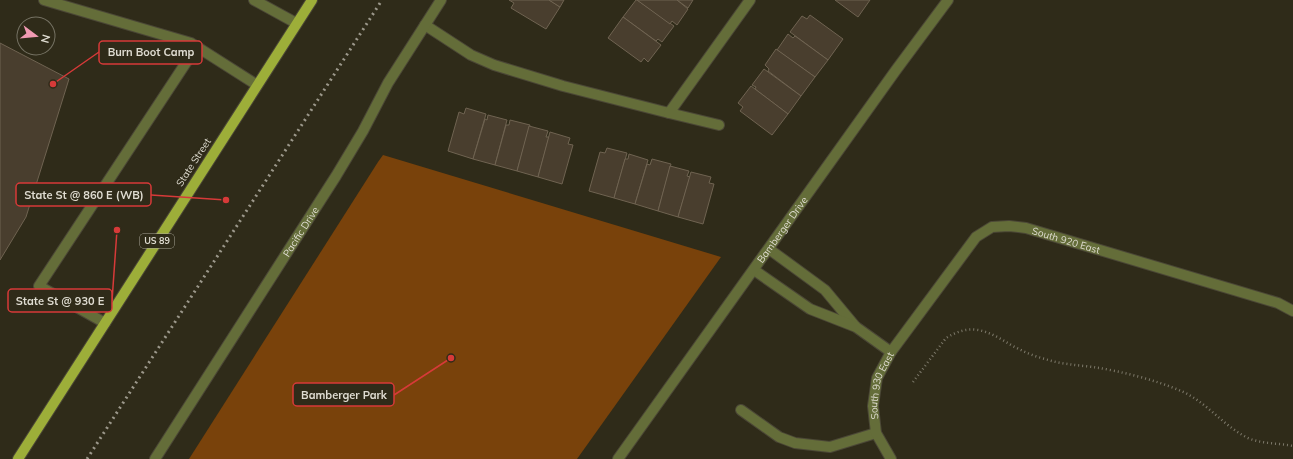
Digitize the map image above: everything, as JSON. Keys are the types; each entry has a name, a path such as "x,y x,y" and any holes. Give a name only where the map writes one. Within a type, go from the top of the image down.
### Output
{"main road":[{"name":"State Street","path":"18,459 312,0"}],"street":[{"path":"44,0 192,43 257,85"},
{"path":"254,0 296,23"},
{"name":"Pacific Drive","path":"155,459 336,176 363,131 388,83 441,0"},
{"path":"669,113 750,0"},
{"name":"Bamberger Drive","path":"618,459 891,76 948,0"},
{"path":"425,25 471,55 494,65 563,86 719,125"},
{"path":"105,323 39,286 197,46"},
{"name":"South 920 East","path":"891,352 976,237 992,227 1009,226 1033,230 1278,303 1293,311"},
{"name":"South 930 East","path":"769,249 825,290 856,327"},
{"name":"South 930 East","path":"754,270 810,309 856,327 891,352 877,378 873,406 876,433 891,459"},
{"path":"741,410 779,437 795,443 830,447 876,433"}],"path":[{"path":"913,382 946,338 969,329 978,330 991,334 1021,350 1045,360 1111,371 1173,388 1198,400 1235,430 1250,438 1293,446"}],"shaded area":[{"path":"383,155 721,257 577,459 189,459 378,162"}],"building":[{"path":"509,0 549,0 560,7 546,29 511,8 514,3"},
{"path":"549,0 564,0 560,7"},
{"path":"636,0 674,26 662,42 658,39 656,41 623,17"},
{"path":"637,0 677,0 688,9 677,25 672,21 670,24"},
{"path":"677,0 693,0 688,8"},
{"path":"835,0 870,0 858,17"},
{"path":"810,15 843,39 828,60 790,32 802,16 807,19"},
{"path":"623,17 661,45 648,62 644,58 641,62 608,38"},
{"path":"788,34 793,38 795,36 828,60 815,77 777,50"},
{"path":"0,43 16,51 16,56 25,56 69,79 26,217 0,260"},
{"path":"776,49 815,77 801,96 768,71 769,69 765,65"},
{"path":"764,69 801,96 788,114 755,89 756,87 752,85"},
{"path":"751,86 788,114 772,135 740,111 743,107 738,103"},
{"path":"466,108 486,114 473,159 448,151 459,112 464,114"},
{"path":"488,115 507,120 495,165 473,159 485,119 487,120"},
{"path":"510,120 530,125 517,171 495,165 506,125 509,125"},
{"path":"529,126 548,131 546,137 549,137 538,177 517,171"},
{"path":"550,132 570,138 568,144 573,145 562,184 538,177"},
{"path":"607,148 627,153 614,198 589,191 600,152 605,153"},
{"path":"629,154 648,160 635,204 614,198 625,159 628,159"},
{"path":"652,159 671,164 658,211 635,204 647,164 650,165"},
{"path":"670,166 689,171 687,176 690,177 678,217 658,211"},
{"path":"691,172 711,177 709,183 714,184 703,224 678,217"}],"railway":[{"path":"87,459 382,0"}],"place":[{"name":"Burn Boot Camp","path":"53,84"},
{"name":"State St @ 860 E (WB)","path":"226,200"},
{"name":"State St @ 930 E","path":"117,230"},
{"name":"Bamberger Park","path":"451,358"}]}
